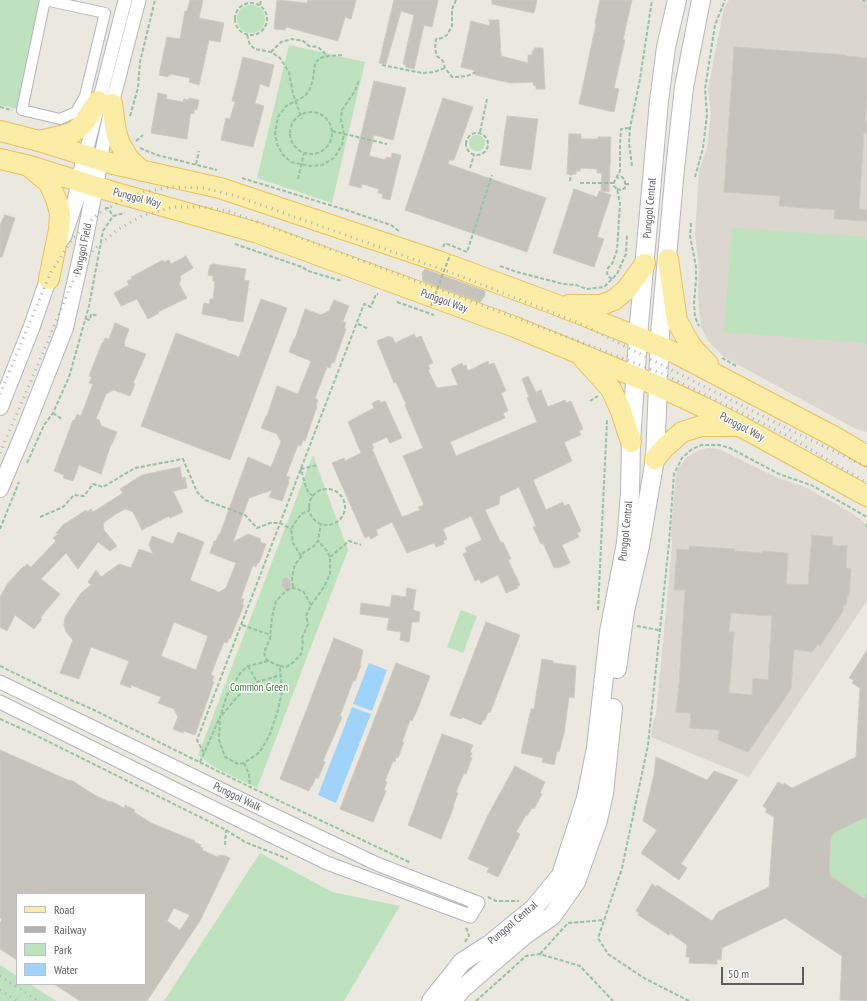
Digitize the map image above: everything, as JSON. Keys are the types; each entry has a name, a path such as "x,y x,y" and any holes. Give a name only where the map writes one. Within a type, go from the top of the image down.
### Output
{"main road":[{"name":"Punggol Central","path":"431,1001 462,962 490,944 534,908 561,875 586,798 596,748 609,632 626,543 638,337 658,101 666,47 677,0"},
{"name":"Punggol Central","path":"452,1001 462,989 525,935 552,916 576,882 598,820 604,793 618,658 625,611 640,546 655,459 660,347 675,169 684,87 701,3"},
{"path":"39,141 74,132 105,102 120,144 129,159 142,171"},
{"path":"0,131 142,171 228,191 441,262 557,305 675,353 835,437 867,456"},
{"name":"Punggol Way","path":"0,159 30,166 258,232 515,327 658,386 742,427 867,496"},
{"path":"30,166 49,183 60,213 59,230 49,279"},
{"path":"668,259 677,321 691,346 721,377"},
{"path":"557,305 601,305 614,300 626,290 645,264"},
{"path":"579,354 611,389 622,412 631,442"},
{"path":"655,459 664,448 682,432 701,426 742,427"}],"street":[{"path":"45,0 105,13 85,96 76,112 60,119 22,110 45,0"},
{"name":"Punggol Field","path":"0,489 65,328 84,248 88,184 125,0"},
{"name":"Punggol Field","path":"105,102 139,0"},
{"name":"Punggol Field","path":"0,407 32,326 76,199 88,184"},
{"name":"Punggol Walk","path":"0,682 377,864 480,899"},
{"name":"Punggol Walk","path":"0,702 327,863 465,921"},
{"path":"465,921 480,899"}],"path":[{"path":"129,120 138,88 140,62 155,0"},
{"path":"260,5 261,0"},
{"path":"456,0 452,9 452,26 447,35 436,39 435,49 437,56 443,61 445,68 452,76 457,78 476,72"},
{"path":"632,166 629,143 630,128 640,79 652,0"},
{"path":"695,177 703,148 707,114 705,89 715,25 725,0"},
{"path":"862,0 867,2"},
{"path":"245,3 255,3 260,5 266,14 266,25 258,33 247,35 235,25 235,14 237,10 245,3"},
{"path":"247,35 250,45 255,49 271,52 280,58 289,72 295,102 302,119"},
{"path":"271,52 281,42 292,39 303,41 309,46 318,48 328,56"},
{"path":"342,55 320,58 315,63 310,89 305,96 286,106 278,117 275,133 277,144 283,155 292,162 310,166 322,165 334,158 342,145 344,134 341,118 342,110 355,91 359,80"},
{"path":"382,65 422,73 445,68"},
{"path":"480,132 487,99"},
{"path":"307,112 314,112 320,114 326,119 331,131 331,138 323,150 317,153 304,153 298,150 293,144 290,132 295,119 300,115 307,112"},
{"path":"614,183 620,171 621,129 630,128"},
{"path":"331,131 387,144"},
{"path":"480,132 486,136 488,147 481,154 474,155 467,150 467,139 472,133 480,132"},
{"path":"135,142 143,135"},
{"path":"131,138 140,148 157,155 218,171"},
{"path":"196,164 199,152"},
{"path":"298,179 304,153"},
{"path":"470,168 474,155"},
{"path":"570,181 571,174"},
{"path":"443,248 445,243 467,252 492,175"},
{"path":"241,177 391,225 402,233"},
{"path":"617,178 624,178 625,180 625,188 617,189"},
{"path":"580,183 614,183"},
{"path":"612,279 607,273 617,250 620,203 614,183"},
{"path":"625,184 630,184"},
{"path":"108,208 113,216"},
{"path":"26,464 69,377 86,319 103,231 113,216 124,212 130,214"},
{"path":"691,223 690,236 696,267 694,304 695,317 701,332"},
{"path":"495,265 563,284 576,285 587,289 604,287 617,274 626,254 627,234"},
{"path":"231,242 281,259 302,267 308,271 344,281"},
{"path":"431,306 450,255"},
{"path":"204,753 197,740 364,304 371,307 376,294 383,296"},
{"path":"397,302 437,316"},
{"path":"428,308 435,311"},
{"path":"86,319 90,320 91,314 98,316"},
{"path":"357,324 369,329"},
{"path":"590,400 594,398"},
{"path":"52,414 63,420"},
{"path":"597,615 607,420"},
{"path":"689,1001 644,978 608,954 598,938 622,868 648,745 669,543 674,474 682,458 691,450 701,445 719,445 730,448 779,474 811,485 867,517"},
{"path":"40,517 64,507 74,495 84,496 93,484 103,487 135,468 183,459 197,492 205,500 245,515 257,528 270,523 280,523 291,529"},
{"path":"301,469 318,465"},
{"path":"301,469 308,492 313,496"},
{"path":"0,529 20,478"},
{"path":"322,490 338,493 344,502 341,518 332,524 321,524 313,519 309,511 309,506 313,496 322,490"},
{"path":"300,556 293,543 291,529 303,513 309,511"},
{"path":"293,588 292,577 295,564 304,552 313,547 318,541 321,524"},
{"path":"200,762 220,717 227,695 240,672 248,666 268,661 286,667 294,662 301,654 303,644 302,638 308,624 306,616 311,605 324,587 330,574 330,557 318,541"},
{"path":"330,557 349,541 361,545"},
{"path":"268,661 264,652 270,640 272,617 276,601 287,590 293,588 303,591 311,605"},
{"path":"241,625 271,635"},
{"path":"0,666 55,693 92,708 250,787 414,865"},
{"path":"248,666 257,682"},
{"path":"280,666 281,675 282,692 270,734 260,752 244,763 238,764 225,757 219,740 220,717 242,690 257,682 281,675"},
{"path":"0,719 226,830 245,842 289,859"},
{"path":"244,763 249,774 250,787"},
{"path":"225,845 226,830"},
{"path":"480,899 507,902 518,901 524,898"},
{"path":"540,954 568,923 604,920"},
{"path":"464,943 468,936 465,921"},
{"path":"476,1001 526,956 540,954 580,966 613,1001"}],"shaded area":[{"path":"729,0 859,0 867,4 867,432 854,428 724,357 708,341 701,327 698,296 699,268 695,234 699,171 707,148 711,114 708,88 724,8"},
{"path":"708,448 719,449 776,477 805,487 852,513 867,525 867,601 749,777 651,737 653,722 656,715 672,546 671,531 676,475 678,468 687,457 699,450"}],"green space":[{"path":"0,0 45,0 22,110 0,105"},
{"path":"251,5 261,9 265,19 261,29 251,33 241,29 237,19 241,9"},
{"path":"289,45 365,62 332,203 257,178"},
{"path":"474,135 480,135 485,140 483,149 480,151 474,151 469,146 469,140"},
{"path":"732,228 867,237 867,343 724,332"},
{"name":"Common Green","path":"313,455 348,550 257,788 216,768 198,755"},
{"path":"461,610 477,616 463,653 447,647"},
{"path":"867,818 867,896 861,897 831,876 829,871 831,837 835,832"},
{"path":"260,853 332,892 400,906 344,1001 164,1001"},
{"path":"0,965 16,975 16,985 32,985 56,1001 0,1001"}],"water":[{"path":"369,663 387,670 372,711 353,704"},
{"path":"352,707 371,714 336,803 318,795"}],"building":[{"path":"190,0 203,0 199,18 224,23 220,42 209,40 199,85 189,82 190,78 171,74 168,75 168,77 159,75 167,37 180,39 185,11 187,11"},
{"path":"277,0 307,3 308,0 356,0 351,19 345,17 338,41 286,27 285,30 274,29"},
{"path":"394,0 438,0 432,27 424,25 414,69 405,67 406,65 403,64 414,15 401,11 386,64 379,63"},
{"path":"492,0 537,0 534,13 492,4"},
{"path":"600,0 632,0 614,88 619,89 614,112 579,104"},
{"path":"489,20 499,20 501,56 528,63 528,55 532,55 534,48 543,48 545,89 536,89 533,82 511,83 475,75 476,71 461,67 471,21 490,26"},
{"path":"734,47 846,55 867,58 865,123 867,123 867,133 864,132 859,209 867,210 867,221 834,219 835,210 779,206 780,196 724,192"},
{"path":"243,57 274,65 269,87 260,84 255,103 264,106 253,147 221,140 226,118 230,119 235,102 232,101"},
{"path":"374,81 406,88 393,140 374,135 369,156 386,160 386,157 391,158 392,153 401,155 390,200 382,198 383,194 378,193 379,189 362,184 361,188 349,185"},
{"path":"158,93 167,95 166,99 183,102 184,99 189,100 189,98 199,100 197,110 194,109 194,114 191,113 190,116 187,139 151,133"},
{"path":"443,98 473,107 454,160 449,160 448,164 546,198 527,252 405,210"},
{"path":"507,116 538,119 531,170 500,165"},
{"path":"569,134 581,134 581,139 611,137 609,192 601,191 602,173 597,173 597,169 580,168 580,171 576,171 576,174 567,174"},
{"path":"574,189 597,197 599,191 611,195 597,237 604,239 594,267 553,253"},
{"path":"5,215 15,218 2,257 0,257 0,225"},
{"path":"186,256 193,268 180,276 181,279 179,284 187,298 158,312 159,313 148,319 137,299 121,306 114,293 129,285 127,281 132,279 131,277 163,260 164,262 169,260 171,264"},
{"path":"213,264 246,269 244,280 249,281 243,322 202,314 204,303 209,304 210,299 213,299 215,281 213,281 213,276 208,275 210,265"},
{"path":"425,269 485,291 485,295 480,302 423,281 422,273"},
{"path":"261,299 287,308 230,460 141,426 176,333 239,357"},
{"path":"334,300 349,306 343,321 346,323 344,328 346,329 334,363 332,362 330,368 327,367 315,398 318,400 317,406 305,441 303,440 301,446 298,445 286,476 290,477 282,501 269,497 272,490 249,498 233,542 248,534 261,539 260,542 266,544 259,563 258,562 256,567 253,565 241,598 244,599 242,605 244,605 230,639 229,638 227,643 224,642 211,675 214,676 212,682 214,682 195,735 184,731 183,733 173,729 178,717 174,709 158,703 161,697 131,685 131,688 120,684 129,661 91,647 79,679 60,673 73,640 66,632 64,625 65,617 81,593 91,585 88,582 96,570 101,577 119,564 131,568 139,549 153,554 149,545 152,536 173,544 178,532 204,542 190,580 219,592 226,588 236,563 210,553 214,541 216,541 220,534 248,457 271,467 281,442 277,434 261,428 267,416 277,386 298,394 311,361 289,352 305,309 321,315 329,311","holes":["174,622 208,636 196,670 161,656"]},
{"path":"115,323 129,329 124,346 146,354 133,383 135,384 130,396 114,390 106,394 96,419 99,420 101,426 117,432 111,444 101,474 79,465 73,481 63,478 64,475 54,471 73,420 75,420 77,414 81,416 93,384 89,383 92,377 89,376 102,343 105,338 109,339"},
{"path":"414,334 416,338 421,336 433,363 428,365 430,369 428,370 437,388 458,385 451,369 462,363 463,366 466,365 468,371 488,361 489,365 494,363 506,391 501,393 508,411 503,413 505,418 450,442 456,456 537,422 527,398 529,397 522,379 528,376 536,392 541,390 548,407 565,400 566,403 571,401 583,429 579,431 581,435 564,442 572,461 533,480 546,510 563,502 564,506 569,504 581,531 577,533 579,537 562,545 570,563 554,568 543,543 541,544 533,527 536,526 519,487 500,496 499,504 485,510 501,543 503,542 511,559 508,560 520,585 517,586 518,588 506,593 498,575 481,583 479,579 475,581 463,554 467,552 465,548 482,540 471,516 443,529 447,539 443,541 444,544 436,547 434,543 407,553 392,522 376,530 378,535 371,539 369,536 365,538 332,463 344,458 345,461 361,453 348,422 374,408 372,403 379,400 381,403 385,401 402,438 390,443 387,437 372,444 374,448 372,449 402,517 420,510 418,507 424,505 403,456 423,448 405,405 406,404 396,382 394,383 377,341 389,336 390,338 392,337 395,343"},
{"path":"180,467 182,478 185,477 187,488 173,491 183,512 170,518 169,516 142,530 133,512 125,509 116,514 103,523 104,530 117,546 110,551 98,542 78,569 66,553 41,579 60,594 40,618 42,619 34,629 15,615 7,631 0,627 0,597 8,583 24,566 25,567 27,564 31,567 56,541 53,538 58,534 56,533 63,525 86,510 87,512 91,509 93,512 123,493 120,489 142,475"},
{"path":"812,535 833,537 832,545 847,546 846,568 851,569 849,596 847,596 846,605 844,605 843,611 820,646 818,644 812,652 794,649 791,689 748,752 718,740 719,730 690,728 691,713 676,712 685,590 674,590 677,549 689,550 689,546 735,549 734,551 762,553 762,551 788,553 786,584 808,585","holes":["731,613 772,616 768,680 753,678 752,695 729,693 734,632 729,632"]},
{"path":"284,578 290,580 291,584 288,592 282,586 282,581"},
{"path":"407,588 416,590 413,610 420,612 419,622 412,622 409,642 400,640 401,632 387,630 389,618 360,614 361,603 390,607 392,595 406,597"},
{"path":"486,622 520,635 490,713 488,712 481,725 462,717 461,719 450,715"},
{"path":"334,638 363,650 361,665 355,681 353,681 340,716 342,717 323,761 325,762 318,779 316,777 309,791 280,779"},
{"path":"867,650 867,817 835,832 831,837 829,870 831,876 863,898 867,896 867,1001 840,1000 842,956 785,918 722,948 721,960 717,959 717,964 689,963 690,957 686,957 687,945 670,933 669,935 638,915 639,913 636,911 652,884 656,887 657,885 712,921 718,912 769,887 774,817 765,812 767,809 763,806 778,782 783,785 784,783 792,788 856,757 860,688 852,683 854,680 849,678"},
{"path":"542,659 553,661 553,663 576,666 574,698 569,697 564,733 559,752 557,751 554,765 542,762 543,758 521,753 531,709 534,709"},
{"path":"396,663 430,676 418,708 412,721 410,720 398,758 396,757 395,762 393,761 385,781 387,782 384,790 386,791 373,822 340,809"},
{"path":"442,734 473,745 470,752 472,753 470,757 472,758 466,774 464,773 456,792 458,793 454,806 441,839 408,825"},
{"path":"0,750 70,781 71,780 107,801 113,802 124,808 125,805 135,810 134,812 151,823 195,841 194,842 201,845 200,847 203,848 202,850 218,857 219,855 222,855 230,858 201,919 147,1001 80,1001 56,985 146,985 146,893 16,893 16,959 0,949 0,924 2,919 0,918","holes":["174,908 190,915 180,930 167,921"]},
{"path":"656,757 707,780 714,771 738,780 681,864 687,868 679,880 641,853 657,830 643,821 654,775"},
{"path":"515,766 545,782 540,793 542,794 534,809 532,808 527,816 526,815 516,832 520,834 498,877 487,872 489,868 468,859 487,817"}],"railway":[{"path":"0,394 50,274 73,238 99,213 135,194 170,187 204,188 236,196 455,274 579,323 792,431 867,467"},
{"path":"0,453 71,285 93,250 117,230 142,216 173,207 202,207 228,211 663,374 786,435 867,483"},
{"path":"0,976 38,1001"},
{"path":"0,990 17,1001"}]}
